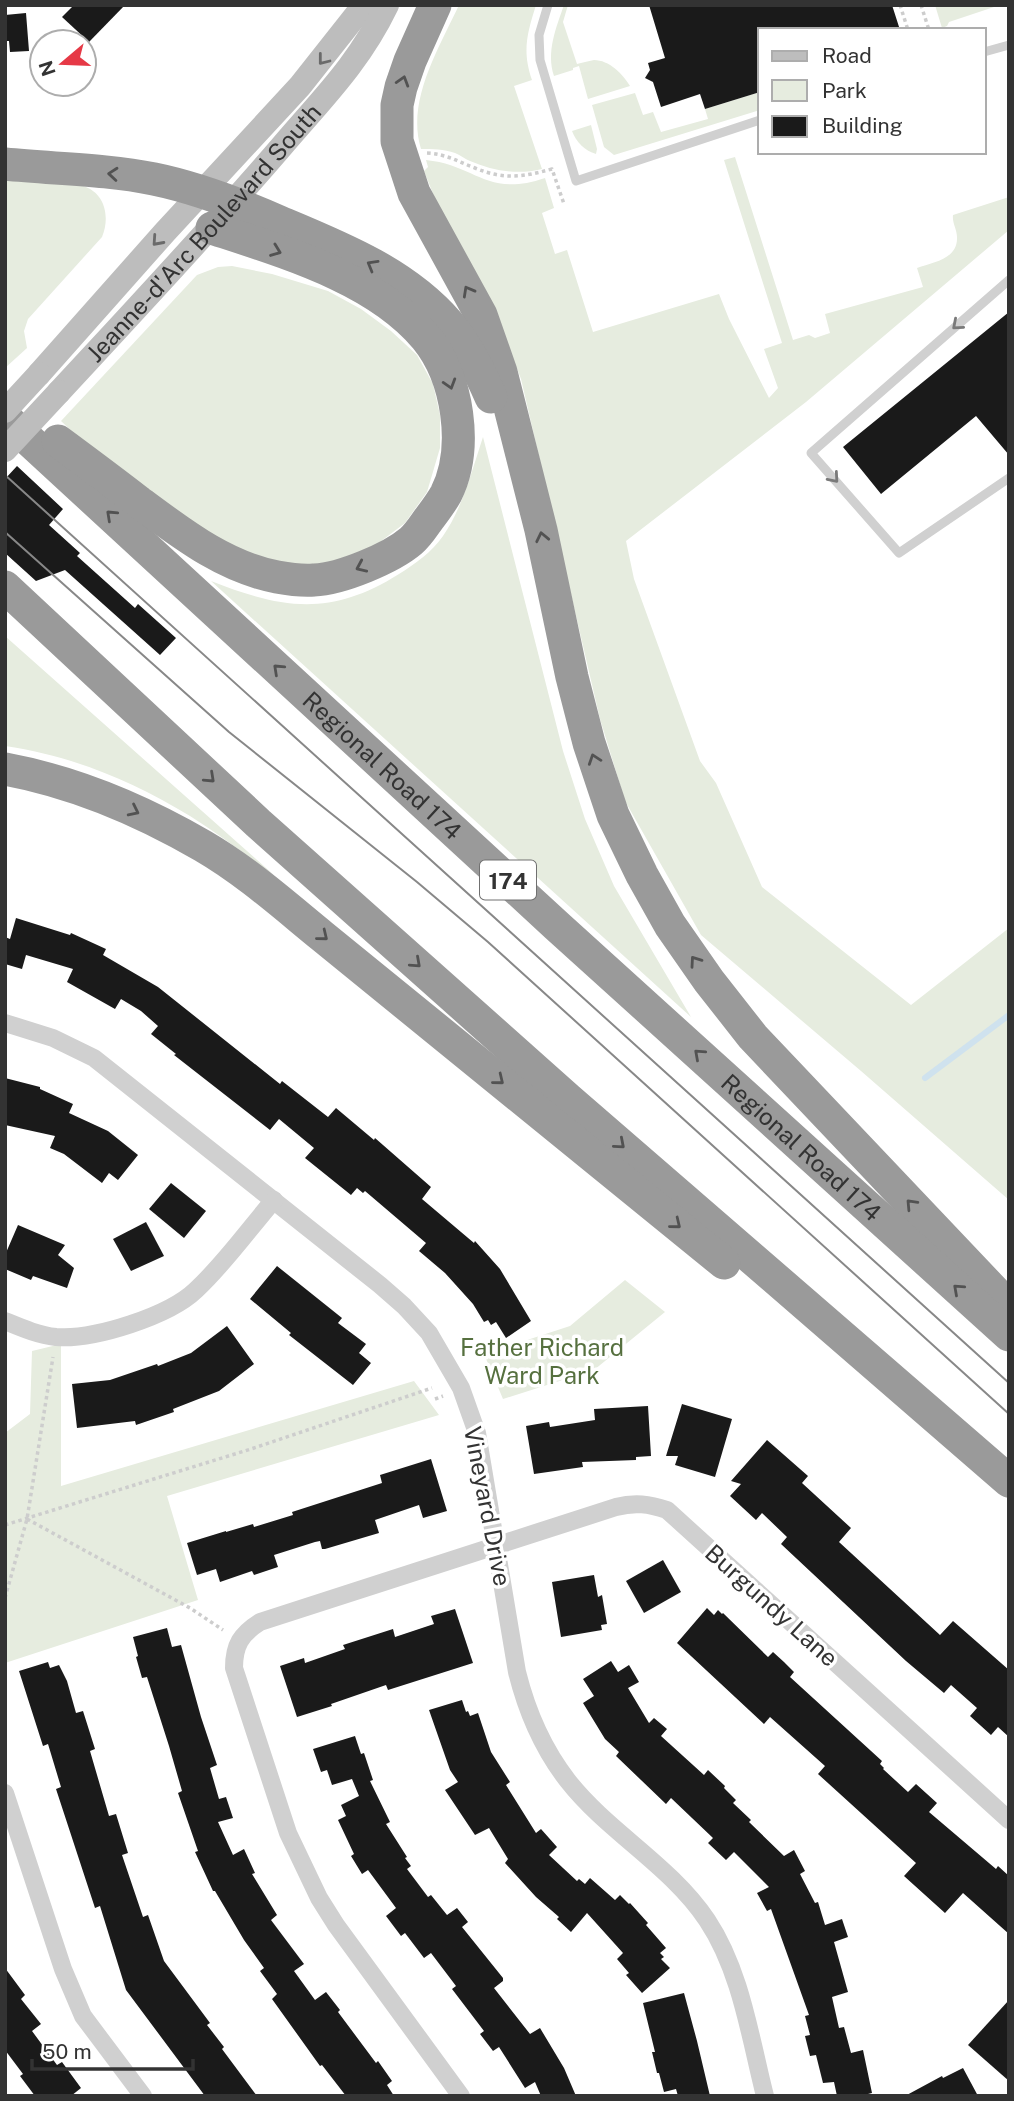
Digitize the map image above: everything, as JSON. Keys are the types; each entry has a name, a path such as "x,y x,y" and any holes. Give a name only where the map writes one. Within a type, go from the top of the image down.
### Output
{"highway":[{"path":"435,5 401,87 397,105 397,141 406,173 424,215 481,315 501,372 541,530 572,677 589,743 613,815 670,925 753,1037 1009,1307"},
{"path":"5,164 135,176 204,192 235,202 336,246 399,280 447,322 475,361 526,472"},
{"path":"5,400 166,523 206,550 241,567 277,577 315,580 355,571 412,540 446,493 456,461 458,435 455,401 445,368 426,339 400,312 364,288 311,264 212,228"},
{"name":"Regional Road 174","path":"5,418 547,916 1009,1335"},
{"path":"5,587 258,822 568,1099 1009,1481"},
{"path":"5,600 160,732"},
{"path":"5,769 102,795 205,847 246,876 1009,1493"}],"main road":[{"name":"Jeanne-d'Arc Boulevard South","path":"5,411 306,80 364,5"},
{"name":"Jeanne-d'Arc Boulevard South","path":"5,450 235,202 350,68 366,45 387,5"}],"street":[{"name":"Vineyard Drive","path":"5,1023 53,1038 94,1058 380,1285 429,1333 461,1388 477,1433 517,1672 522,1693 538,1732 548,1753 569,1783 665,1872 707,1921 732,1970 765,2096"},
{"path":"5,1321 56,1337 100,1333 173,1306 195,1292 274,1200"},
{"name":"Burgundy Lane","path":"239,1640 247,1630 260,1622 629,1504 643,1504 667,1510 1009,1820"},
{"path":"239,1640 234,1655 234,1668 288,1833 319,1898 461,2096"},
{"path":"5,1793 63,1969 83,2016 143,2096"}],"lane":[{"path":"548,5 539,35 540,60 576,181 758,122"},
{"path":"986,51 1009,44"},
{"path":"1009,280 811,453 899,553 1009,478"}],"path":[{"path":"900,5 907,28"},
{"path":"921,5 928,28"},
{"path":"418,153 439,153 502,176 527,176 552,169 564,204"},
{"path":"5,1598 27,1519 56,1337"},
{"path":"5,1525 251,1449 432,1388"},
{"path":"27,1519 190,1608 239,1640"}],"green space":[{"path":"459,5 536,5 527,42 527,60 532,80 514,86 542,169 524,172 497,170 451,152 421,149 418,112 421,94 434,57"},
{"path":"564,5 568,5 563,22 577,64 594,60 605,62 619,72 630,86 588,99 579,66 554,76 552,49"},
{"path":"935,5 1000,5 949,22 942,28"},
{"path":"635,93 643,115 653,112 661,132 708,119 705,109 758,93 758,111 614,155 604,147 592,105"},
{"path":"591,125 596,154 581,146 572,131"},
{"path":"735,157 793,340 809,335 815,338 830,333 825,314 923,287 917,268 944,258 954,250 957,234 953,215 1009,197 1009,230 806,402 626,541 634,579 700,761 716,783 762,887 911,1005 1009,928 1009,1200 701,935 625,801 600,719 521,379 502,330 441,214 424,171 428,167 426,160 443,163 495,182 525,183 545,178 554,208 542,213 555,254 567,250 593,332 719,294 769,398 778,388 764,349 782,343 724,160"},
{"path":"5,180 75,185 91,189 101,200 106,222 102,237 28,319 24,331 27,348 5,368"},
{"path":"232,266 272,274 328,291 361,309 417,355 433,384 440,415 440,448 427,492 405,523 376,545 344,560 312,568 233,556 121,478 61,421 197,275 218,267"},
{"path":"483,437 563,751 585,819 614,886 691,1017 211,581 261,598 306,604 351,597 374,588 417,562 443,536 462,501"},
{"path":"5,636 274,875 201,823 124,781 78,763 5,746"},
{"name":"Father Richard Ward Park","path":"625,1280 665,1312 594,1370 503,1399 484,1354 570,1326"},
{"name":"Father Richard Ward Park","path":"61,1344 61,1486 414,1381 439,1415 167,1496 198,1600 5,1663 5,1433 30,1414 32,1351"}],"building":[{"path":"74,5 125,5 98,33 98,28 74,28 62,17"},
{"path":"649,5 892,5 899,28 758,28 758,93 705,109 700,94 661,107 653,82 645,78 650,70 648,63 665,58"},
{"path":"26,13 28,51 10,52 9,41 5,41 5,15"},
{"path":"1009,312 1009,455 976,416 881,494 843,447"},
{"path":"17,466 63,509 49,525 80,553 77,556 135,608 138,604 176,638 160,655 65,570 36,581 5,553 5,479"},
{"path":"16,918 70,935 71,933 106,949 103,955 158,987 280,1084 282,1081 328,1117 336,1108 374,1140 375,1138 431,1187 422,1199 474,1243 475,1241 500,1269 531,1321 506,1338 496,1322 491,1325 488,1320 484,1322 473,1304 445,1273 419,1251 426,1243 365,1191 363,1193 357,1188 351,1195 305,1158 314,1148 279,1119 270,1130 174,1055 176,1054 151,1034 158,1026 141,1011 121,999 115,1009 67,982 73,969 26,955 22,969 5,964 5,937 10,939"},
{"path":"5,1078 40,1087 73,1104 69,1113 108,1131 138,1155 118,1180 109,1173 102,1183 64,1154 50,1148 55,1136 5,1125"},
{"path":"171,1183 206,1211 184,1238 149,1209"},
{"path":"146,1222 164,1256 131,1271 113,1239"},
{"path":"18,1225 65,1245 58,1255 74,1268 67,1288 33,1276 31,1280 5,1269 5,1255"},
{"path":"277,1266 342,1318 338,1323 366,1344 359,1353 371,1363 353,1385 289,1335 291,1333 250,1299"},
{"path":"227,1326 254,1364 219,1391 173,1409 174,1412 136,1425 135,1421 77,1428 72,1384 110,1380 157,1364 158,1366 191,1353"},
{"path":"682,1404 732,1419 715,1477 675,1465 678,1456 666,1456"},
{"path":"648,1406 651,1456 636,1457 636,1460 582,1462 583,1467 534,1474 526,1426 549,1422 550,1427 595,1420 594,1409"},
{"path":"767,1440 808,1476 802,1483 851,1528 839,1542 940,1635 953,1621 1009,1670 1009,1737 998,1727 991,1735 970,1716 977,1708 951,1685 944,1693 906,1661 781,1544 787,1537 762,1513 756,1520 730,1496 741,1484 731,1481"},
{"path":"431,1459 447,1511 423,1518 419,1505 375,1520 379,1533 325,1549 322,1549 320,1541 274,1555 278,1567 254,1575 252,1571 220,1582 216,1569 197,1575 187,1543 293,1515 292,1512 382,1483 380,1475"},
{"path":"663,1560 681,1592 644,1613 626,1581"},
{"path":"594,1575 598,1597 602,1595 607,1624 601,1625 602,1630 561,1637 552,1582"},
{"path":"707,1608 714,1615 718,1610 723,1613 768,1657 773,1652 794,1672 790,1677 882,1761 880,1764 883,1769 908,1792 916,1784 937,1803 929,1812 996,1869 998,1866 1009,1876 1009,1934 963,1893 945,1913 904,1876 916,1863 818,1774 825,1766 770,1717 764,1724 677,1643"},
{"path":"455,1609 473,1663 388,1690 386,1685 297,1717 280,1666 304,1658 305,1663 345,1649 343,1645 393,1629 395,1637 434,1624 431,1616"},
{"path":"167,1628 172,1647 181,1645 217,1765 210,1768 219,1799 226,1797 233,1818 218,1822 233,1855 244,1849 255,1873 252,1874 277,1915 271,1920 304,1964 294,1971 315,2000 326,1992 340,2010 338,2012 392,2081 387,2085 394,2096 346,2096 322,2065 320,2066 272,1999 277,1994 260,1971 264,1968 213,1891 195,1852 198,1851 178,1793 182,1791 169,1746 147,1677 142,1678 136,1657 138,1656 133,1637"},
{"path":"611,1661 618,1672 629,1665 639,1682 628,1688 649,1723 654,1718 667,1729 661,1736 704,1775 708,1770 725,1786 736,1800 733,1803 751,1820 749,1822 784,1856 794,1850 805,1871 800,1874 815,1903 818,1902 825,1925 842,1919 848,1937 834,1942 848,1992 832,1997 839,2028 844,2027 851,2053 863,2050 872,2093 837,2096 834,2082 823,2083 816,2055 810,2056 805,2036 810,2035 805,2016 809,2015 771,1909 767,1911 757,1893 769,1887 734,1852 726,1860 708,1843 713,1838 671,1798 666,1804 616,1756 619,1752 605,1739 583,1703 594,1696 583,1679"},
{"path":"48,1662 50,1668 59,1665 67,1681 76,1713 83,1711 95,1749 90,1751 109,1816 116,1814 128,1853 122,1855 143,1917 148,1915 164,1961 210,2023 207,2025 224,2047 222,2049 257,2096 205,2096 126,1990 100,1906 95,1908 56,1789 61,1787 48,1744 43,1746 19,1671"},
{"path":"462,1700 470,1716 478,1713 491,1752 510,1782 506,1785 536,1833 541,1829 557,1847 549,1855 577,1881 579,1879 585,1884 590,1878 615,1900 620,1895 648,1923 646,1925 666,1948 660,1953 664,1957 661,1959 670,1968 642,1993 626,1975 629,1973 617,1959 623,1953 587,1913 571,1932 505,1863 508,1859 489,1828 475,1835 445,1790 458,1782 450,1770 429,1710"},
{"path":"355,1736 373,1780 370,1781 390,1822 386,1824 411,1866 407,1869 428,1897 431,1895 447,1915 457,1908 468,1922 462,1927 503,1978 494,1988 530,2034 540,2028 564,2068 576,2096 541,2096 535,2082 525,2088 499,2047 493,2051 480,2034 484,2031 452,1989 456,1986 431,1953 424,1958 405,1933 401,1936 386,1916 396,1908 368,1870 362,1874 351,1856 354,1854 338,1820 346,1816 341,1805 359,1796 352,1779 332,1785 327,1770 321,1772 313,1749"},
{"path":"5,1968 25,1995 21,1999 41,2024 32,2031 57,2065 62,2062 81,2088 71,2096 35,2096 5,2050"},
{"path":"684,1993 710,2096 678,2096 676,2089 664,2092 657,2073 652,2052 655,2052 643,2003"},
{"path":"1009,2000 1009,2081 968,2045"},
{"path":"963,2068 978,2096 905,2096 942,2076 943,2078"}],"waterway":[{"path":"925,1078 1009,1015"}],"tram line":[{"path":"5,475 1009,1383"},
{"path":"5,532 229,732 488,942 1009,1414"}]}
